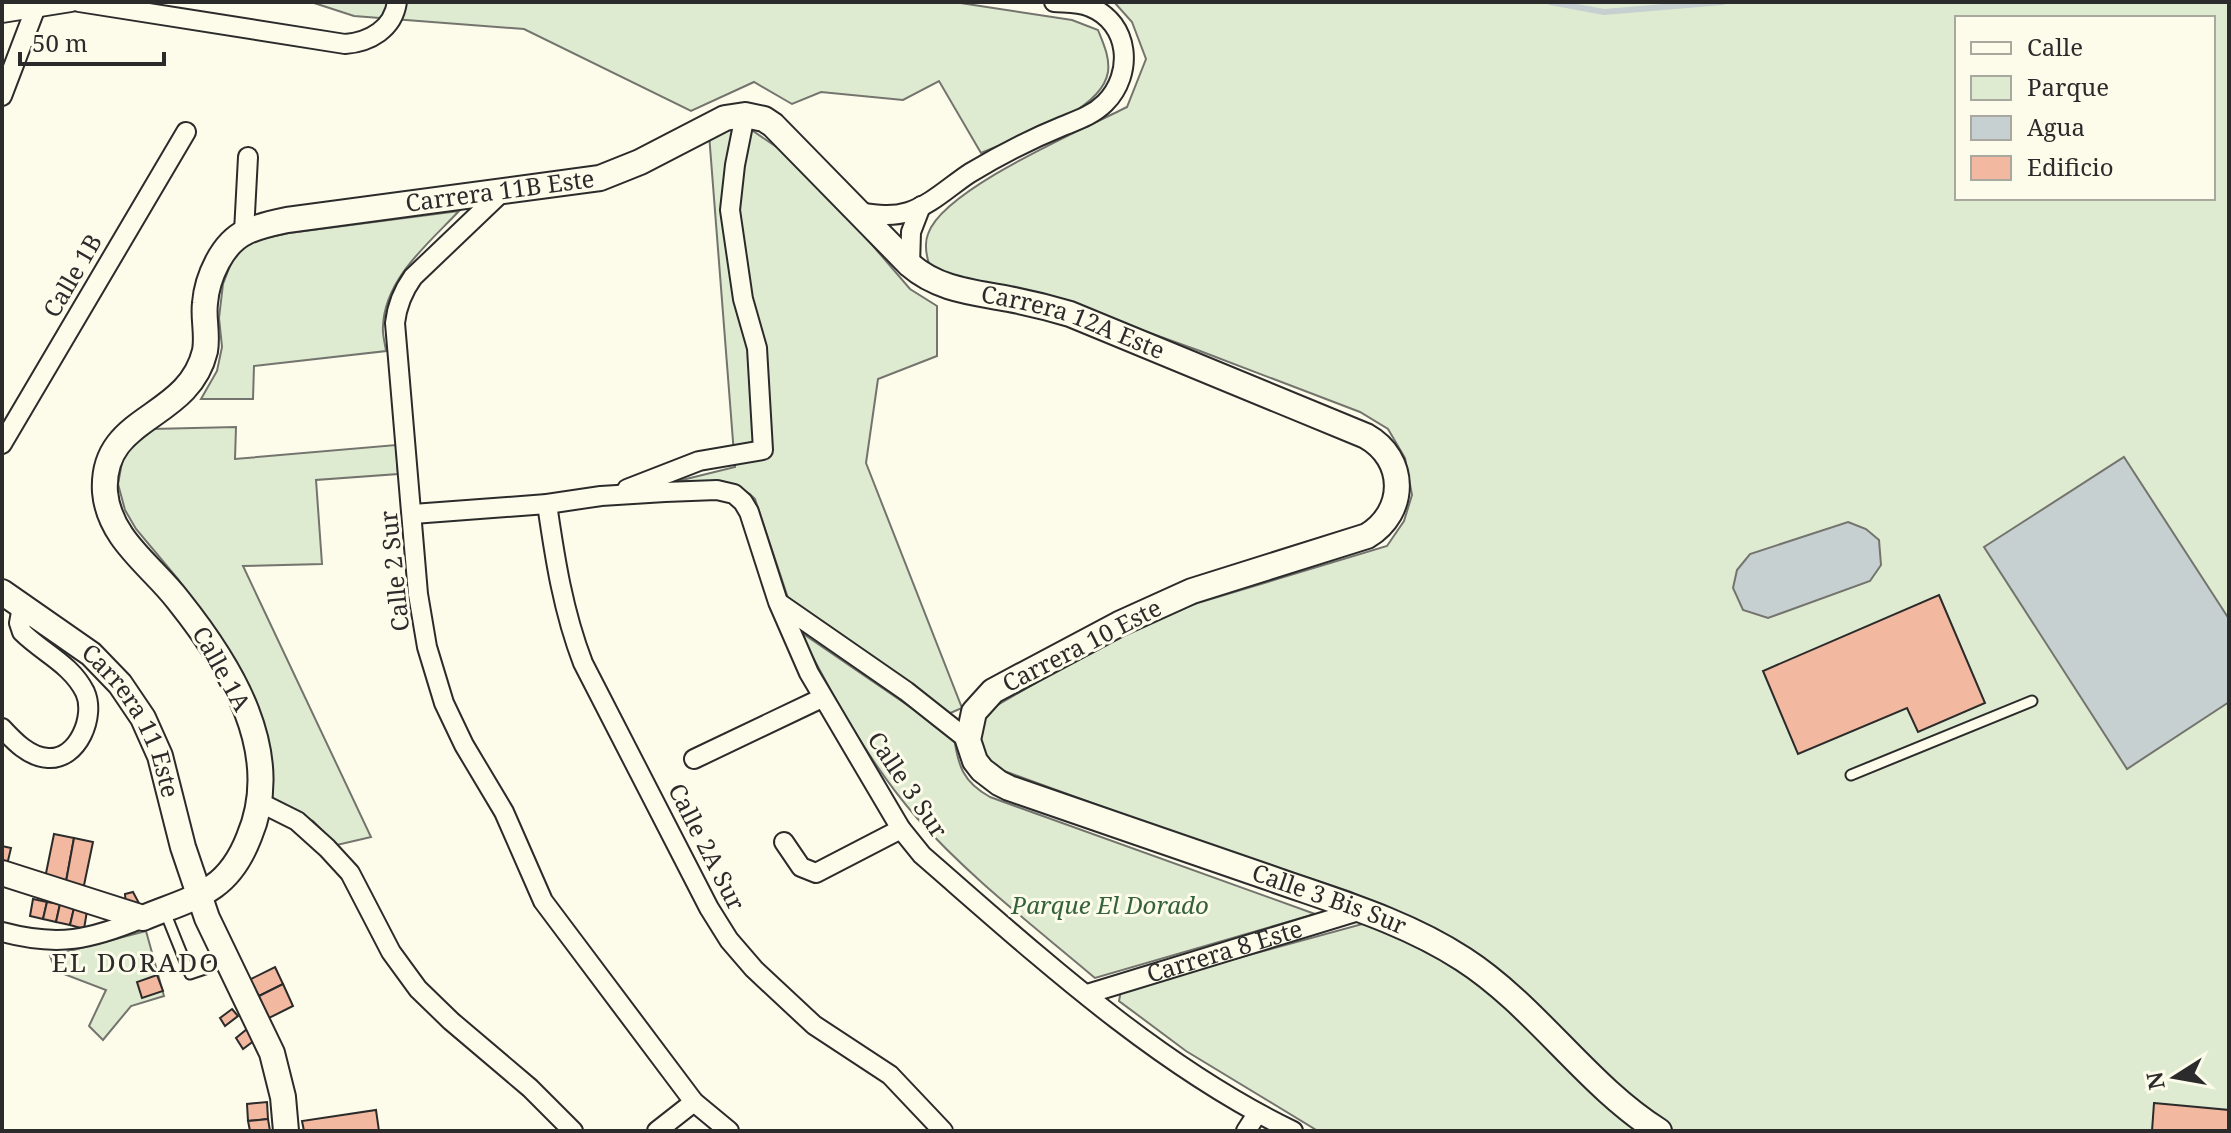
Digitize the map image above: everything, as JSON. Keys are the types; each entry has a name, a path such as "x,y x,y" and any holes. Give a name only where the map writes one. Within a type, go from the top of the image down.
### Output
{"street":[{"path":"2,13 71,2"},
{"path":"79,2 345,44 377,35 394,10"},
{"path":"860,212 892,215 921,206 994,159 1086,117 1106,102 1124,69 1124,48 1117,31 1105,16 1089,7 1054,2"},
{"path":"2,96 36,7"},
{"path":"413,514 547,504 601,496 699,461 763,450 758,360 743,299 730,210 745,115"},
{"name":"Carrera 11B Este","path":"244,232 287,220 600,178 640,162 715,122 745,115"},
{"name":"Carrera 12A Este","path":"745,115 764,119 773,125 910,265 929,278 953,289 1070,314 1366,436 1388,454 1396,471 1398,490 1393,509"},
{"name":"Calle 1B","path":"2,444 186,132"},
{"path":"244,232 248,157"},
{"name":"Calle 2 Sur","path":"502,192 413,277 397,310 395,323 418,594 427,647 444,703 458,735 504,812 533,883 578,951 694,1102 729,1131"},
{"path":"910,265 911,232 921,206"},
{"name":"Calle 1A","path":"198,895 221,880 240,857 255,823 260,759 254,733 235,683 176,596 120,536 109,513 105,490 108,465 120,442 137,424 180,396 196,374 205,348 205,303 211,276 224,252 244,232"},
{"name":"Calle 3 Sur","path":"601,496 717,490 738,498 749,512 778,602 822,698 901,829 922,855 1087,994 1165,1054 1257,1114 1293,1131"},
{"name":"Calle 2A Sur","path":"547,504 559,585 569,628 583,663 718,925 754,969 814,1025 890,1075 943,1131"},
{"name":"Carrera 10 Este","path":"968,740 974,712 986,697 1002,686 1119,624 1192,591 1367,536 1382,525 1393,509"},
{"path":"2,728 15,742 38,756 53,758 62,755 84,732 89,713 87,696 77,678 22,632 12,600"},
{"name":"Carrera 11 Este","path":"12,600 91,654 133,700 160,756 198,895 226,962 272,1053 283,1097 286,1131"},
{"path":"778,602 906,691 968,740"},
{"path":"694,759 822,698"},
{"name":"Calle 3 Bis Sur","path":"968,740 975,761 982,770 1009,788 1362,910 1439,944 1490,978 1622,1103 1659,1131"},
{"path":"259,802 297,821 327,848 350,873 385,942 418,989 530,1088 573,1131"},
{"path":"784,842 801,867 816,873 901,829"},
{"path":"2,873 153,914"},
{"path":"2,932 33,940 62,942 92,937 198,895"},
{"name":"Carrera 8 Este","path":"1087,994 1362,910"},
{"path":"657,1131 694,1102"},
{"path":"1246,1131 1257,1114"}],"lane":[{"path":"1851,775 2032,701"},
{"path":"153,914 190,974 226,962"}],"green space":[{"path":"311,2 954,2 1072,20 1098,30 1107,56 1108,72 1102,87 1074,112 1055,123 981,153 939,81 903,100 821,92 792,104 754,82 691,111 524,29 354,16"},
{"path":"1114,2 2229,2 2229,1131 1318,1131 1186,1051 1119,1001 1121,990 1399,914 1351,892 1191,839 996,768 978,748 982,721 989,710 1099,646 1191,605 1387,546 1404,521 1412,495 1405,458 1388,429 1360,412 1047,296 1002,285 955,281 929,264 926,249 928,234 939,217 959,198 1016,162 1127,107 1146,59 1132,22"},
{"path":"729,130 753,131 778,148 831,197 910,289 937,306 937,356 878,379 866,463 962,708 948,714 788,598 755,499 747,492 729,484 678,481 735,467 709,134"},
{"path":"459,211 410,262 392,292 383,326 386,351 254,366 253,399 201,399 217,371 222,347 219,318 223,284 233,258 251,241 289,233"},
{"path":"236,427 235,459 396,445 398,474 316,480 322,564 243,566 371,837 337,845 313,821 269,798 266,736 258,706 242,673 178,579 136,529 125,510 118,484 123,457 132,441 151,429"},
{"name":"Parque El Dorado","path":"799,631 954,737 963,772 990,797 1315,914 1095,978 980,881 937,840 899,797 838,704"},
{"path":"146,931 164,996 131,1006 103,1040 89,1026 106,990 56,971 50,956"}],"water":[{"path":"2124,457 2229,619 2229,702 2127,769 1984,547"},
{"path":"1848,522 1866,529 1879,540 1881,565 1870,581 1768,618 1743,610 1733,588 1737,570 1750,554"}],"building":[{"path":"1939,595 1985,703 1918,732 1907,708 1798,754 1763,671"},
{"path":"54,834 74,838 65,887 44,883"},
{"path":"74,838 93,842 83,890 65,887"},
{"path":"2,846 11,848 7,865 2,863"},
{"path":"133,892 141,907 126,907 125,894"},
{"path":"33,899 47,902 43,919 30,916"},
{"path":"47,902 60,904 56,922 43,919"},
{"path":"60,904 74,908 70,925 56,922"},
{"path":"74,908 87,911 84,929 70,925"},
{"path":"275,967 283,984 257,997 249,980"},
{"path":"157,975 163,991 142,998 137,982"},
{"name":"EL DORADO","path":"283,984 293,1006 267,1019 257,997"},
{"path":"232,1009 238,1016 225,1026 220,1018"},
{"path":"247,1029 255,1040 243,1049 236,1038"},
{"path":"267,1102 268,1119 248,1121 247,1104"},
{"path":"2154,1103 2229,1110 2229,1131 2152,1131"},
{"path":"376,1110 379,1131 304,1131 302,1121"},
{"path":"268,1119 270,1131 250,1131 248,1121"}],"waterway":[{"path":"1550,2 1604,12 1723,2"}],"district":[{"name":"EL DORADO","path":"136,963"}]}
